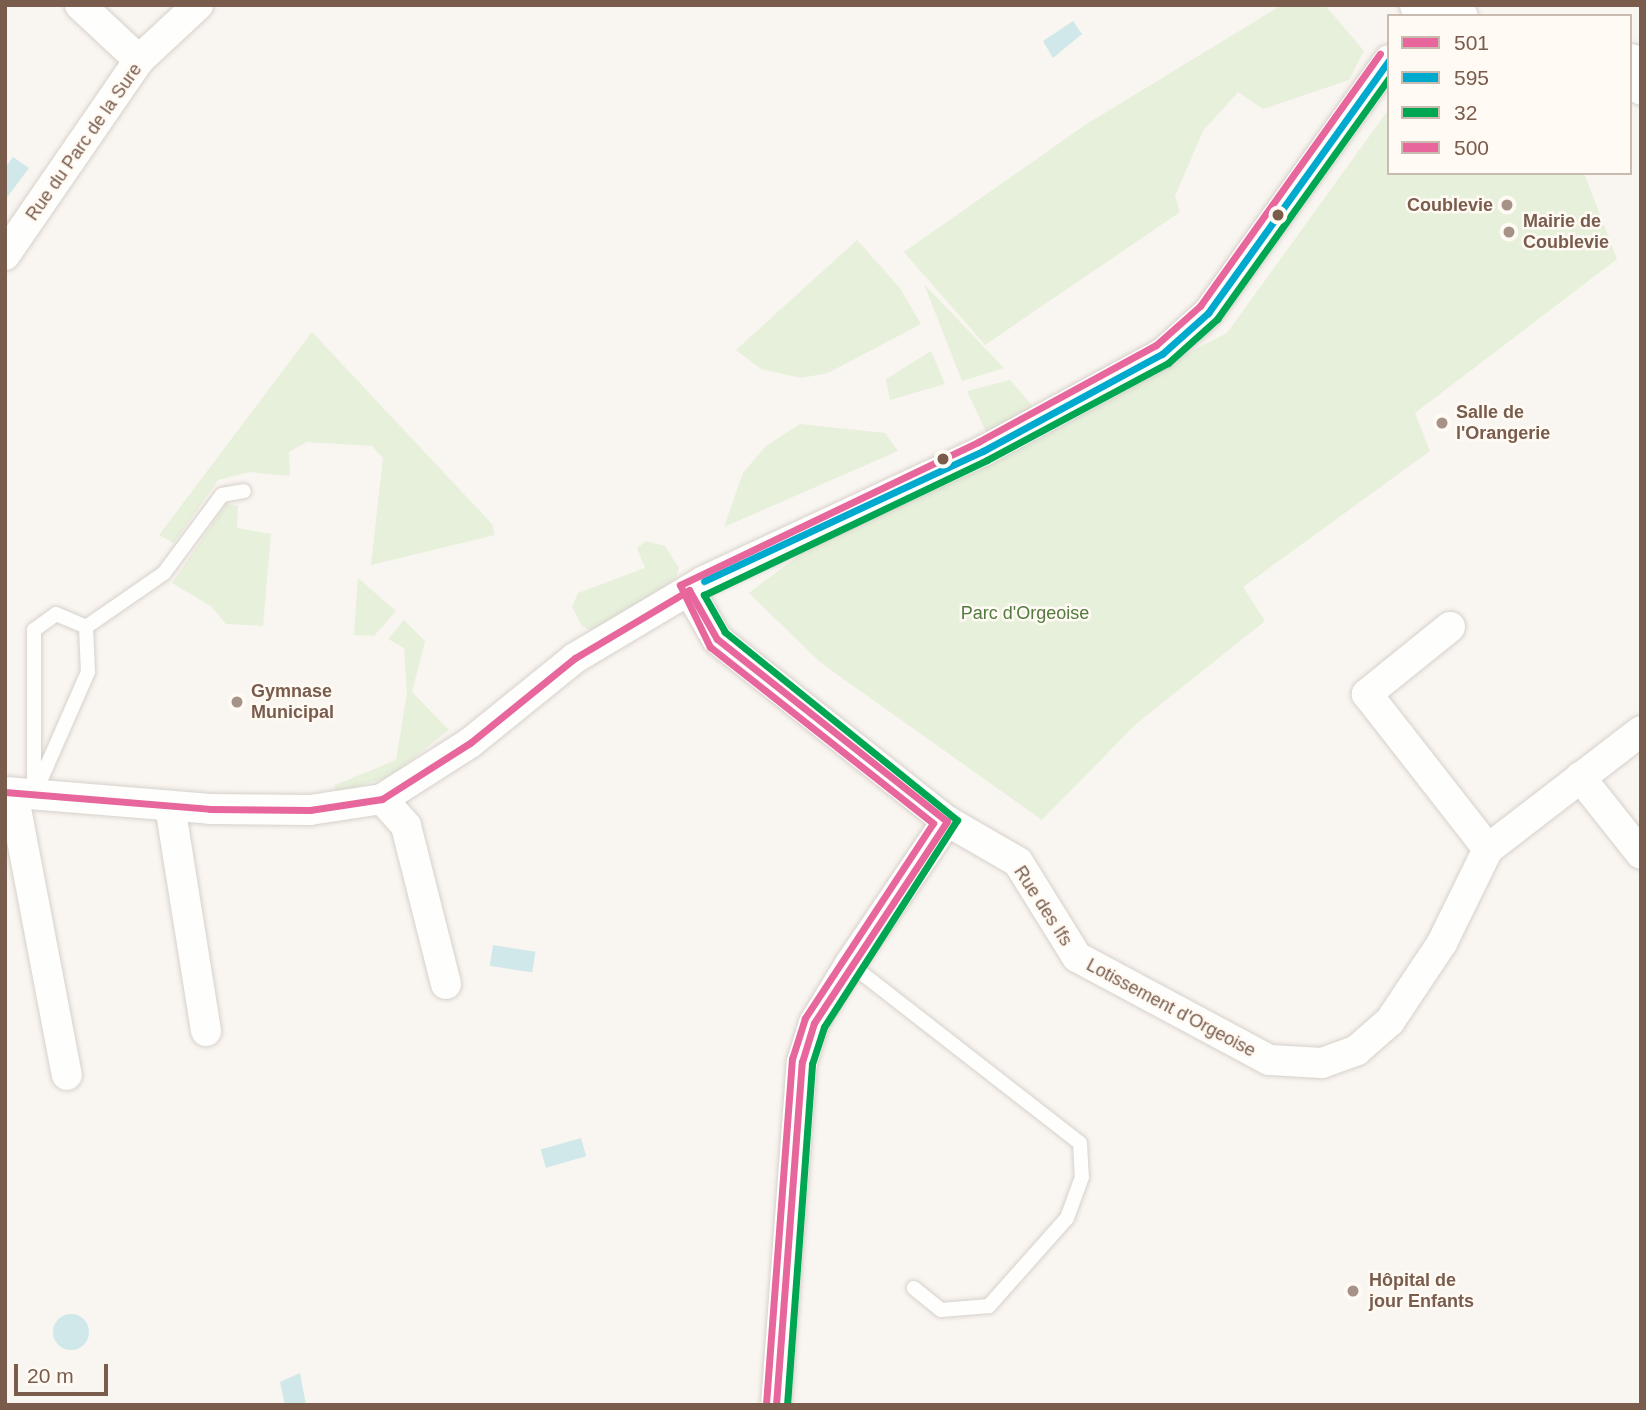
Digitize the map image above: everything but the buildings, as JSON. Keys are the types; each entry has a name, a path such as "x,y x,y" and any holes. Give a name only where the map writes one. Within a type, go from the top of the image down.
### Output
{"main road":[{"path":"1419,5 1451,14"}],"street":[{"path":"80,5 139,60"},
{"name":"Rue du Parc de la Sure","path":"5,255 139,60 198,5"},
{"path":"67,1075 17,793 170,806 310,810 382,799 470,743 575,658 689,590 983,451 1162,354 1208,313 1387,63"},
{"name":"Rue des Ifs","path":"689,590 717,639 947,821 1018,862 1077,957"},
{"path":"1451,626 1367,694 1488,849"},
{"name":"Lotissement d'Orgeoise","path":"1077,957 1269,1060 1322,1063 1357,1050 1390,1021 1442,943 1488,849 1641,731"},
{"path":"1580,777 1641,854"},
{"path":"382,799 406,827 446,984"},
{"path":"170,806 206,1031"},
{"path":"776,1405 802,1062 814,1023 850,964 947,821"}],"lane":[{"path":"86,626 164,573 222,495 244,491"},
{"path":"17,793 34,630 56,614 86,626"},
{"path":"17,793 88,673 86,626"},
{"path":"850,964 1080,1143 1082,1177 1067,1218 989,1306 941,1310 914,1288"}],"green space":[{"path":"1282,5 1325,5 1364,51 1349,80 1263,109 1238,92 1203,131 1175,196 1180,212 985,345 904,252 1085,125"},
{"name":"Parc d'Orgeoise","path":"1387,112 1387,175 1585,175 1617,259 1415,413 1430,451 1243,587 1265,621 1136,724 1042,820 821,663 749,593 807,549 1227,333"},
{"path":"857,240 900,288 921,324 828,373 801,378 761,369 736,350"},
{"path":"924,284 1004,368 962,381"},
{"path":"312,332 492,524 495,535 371,565 383,458 372,446 307,442 289,452 290,476 250,472 218,480 174,543 159,535"},
{"path":"931,351 945,384 890,400 886,379"},
{"path":"1010,380 1036,410 988,436 967,391"},
{"path":"800,424 885,433 898,451 724,527 743,473 766,446"},
{"path":"226,504 238,506 237,528 271,534 263,626 226,624 212,607 172,583"},
{"path":"646,541 665,546 679,568 676,578 616,621 590,630 582,626 572,607 578,593 645,568 637,548"},
{"path":"358,578 396,611 374,636 354,635"},
{"path":"404,620 425,641 412,692 449,730 389,777 335,793 335,785 396,760 407,693 404,648 388,639"}],"water":[{"path":"1073,21 1082,34 1053,58 1043,41"},
{"path":"13,157 29,168 5,200 5,168"},
{"path":"493,945 535,952 532,972 490,966"},
{"path":"581,1138 586,1156 546,1168 541,1150"},
{"path":"71,1314 83,1320 89,1332 83,1344 71,1350 59,1344 53,1332 59,1320"},
{"path":"300,1373 306,1405 285,1405 280,1382"}],"transit line":[{"name":"500","path":"766,1404 792,1059 805,1018 933,823 710,647 680,585 978,442 1156,345 1200,306 1380,54"},
{"name":"595","path":"704,581 983,451 1162,354 1208,313 1387,63"},
{"name":"32","path":"787,1405 812,1064 824,1027 957,820 725,632 704,595 987,460 1168,363 1217,319 1387,81"},
{"name":"501","path":"5,792 210,809 310,810 382,799 470,743 575,658 689,590 717,639 947,821"},
{"name":"501","path":"776,1405 802,1062 814,1023 947,821"}],"place":[{"name":"Coublevie","path":"1507,205"},
{"name":"Mairie de Coublevie","path":"1509,232"},
{"name":"Salle de l'Orangerie","path":"1442,423"},
{"name":"Gymnase Municipal","path":"237,702"},
{"name":"Hôpital de jour Enfants","path":"1353,1291"}]}
